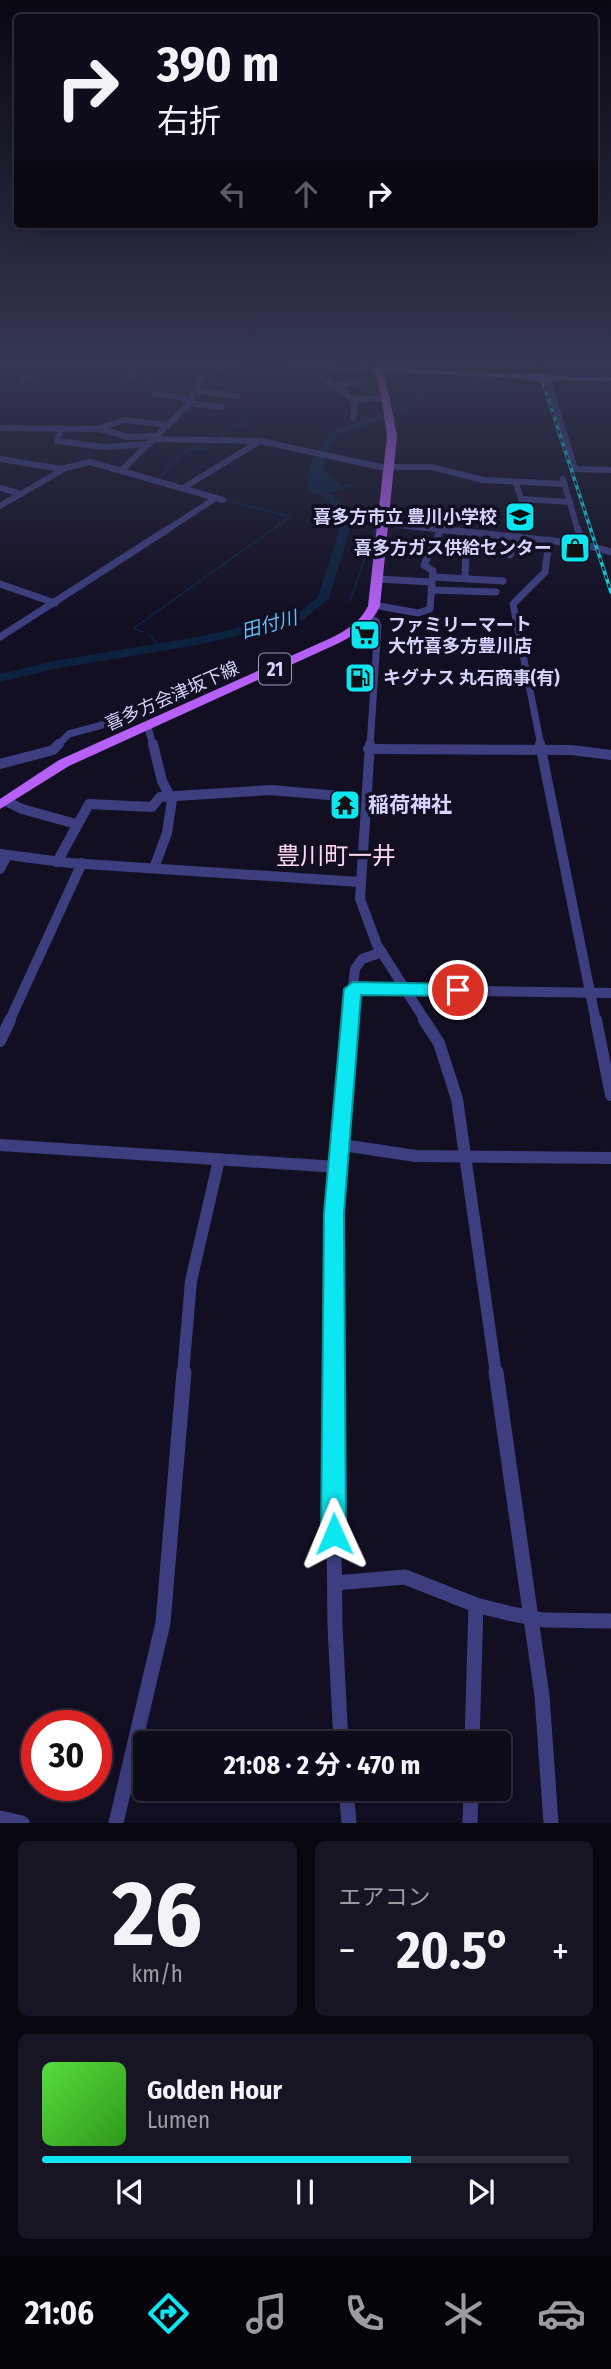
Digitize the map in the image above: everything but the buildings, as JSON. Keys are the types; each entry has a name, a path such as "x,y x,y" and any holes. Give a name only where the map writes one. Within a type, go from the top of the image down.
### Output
{"main road":[{"path":"368,618 374,605 381,523 392,446"},
{"name":"喜多方会津坂下線","path":"3,803 55,768 343,636 368,618"}],"street":[{"path":"97,446 110,446"},
{"path":"121,471 146,446"},
{"path":"183,488 252,446"},
{"path":"284,446 388,467 437,468 483,480 516,483 563,481 582,544"},
{"path":"569,446 575,469 611,470"},
{"path":"0,506 65,469 90,462 104,447"},
{"path":"0,459 65,469"},
{"path":"0,637 219,499 90,462"},
{"path":"516,483 521,499 570,502"},
{"path":"541,483 545,501"},
{"path":"0,488 21,494"},
{"path":"381,523 582,544 611,552"},
{"path":"374,605 415,613 429,611 433,569 424,565 426,555 437,541 441,529"},
{"path":"510,555 519,537"},
{"path":"549,540 545,572 513,607 611,1095"},
{"path":"465,579 466,550 496,554"},
{"path":"377,579 496,592"},
{"path":"432,583 465,579 503,581"},
{"path":"0,584 55,603"},
{"path":"368,618 376,621 378,626 359,881 362,908 382,952 429,1024 446,1060 457,1099 542,1696 551,1823"},
{"path":"0,764 53,750 64,737 102,725 128,708 158,699 166,693"},
{"path":"148,727 162,781 171,796 170,825 154,868"},
{"path":"369,749 572,750 611,755"},
{"path":"57,862 89,804 152,807 158,798 171,796 271,790 340,796"},
{"path":"3,803 76,824"},
{"path":"0,869 3,855 57,862 359,881"},
{"path":"0,1041 82,863"},
{"path":"340,1731 336,1691 334,1227 353,989 358,961 382,952"},
{"path":"353,989 611,993"},
{"path":"0,1145 338,1167"},
{"path":"342,1145 416,1156 611,1158"},
{"path":"116,1823 163,1623 191,1280 219,1160"},
{"path":"335,1583 405,1577 476,1605 531,1618 611,1621"},
{"path":"472,1731 476,1605"},
{"path":"347,1801 349,1823"},
{"path":"470,1823 471,1801"},
{"path":"0,1818 22,1823"}],"water":[{"path":"321,446 331,446 326,452 323,468 344,489 314,496 307,480 316,453"}],"waterway":[{"path":"159,480 170,465 197,446"},
{"path":"194,448 206,449 208,446"},
{"name":"田付川","path":"322,451 325,446"},
{"name":"田付川","path":"0,678 54,665 202,640 299,618 323,598 346,525 346,513 319,489 316,476"},
{"path":"339,488 353,485"},
{"path":"223,499 290,517"},
{"path":"350,600 376,529 373,503"},
{"path":"143,632 134,628 287,519"},
{"path":"149,634 160,648"}],"railway":[{"path":"564,446 611,592"}],"place":[{"name":"喜多方市立 豊川小学校","path":"520,517"},
{"name":"喜多方ガス供給センター","path":"575,548"},
{"name":"ファミリーマート 大竹喜多方豊川店","path":"365,635"},
{"name":"キグナス 丸石商事(有)","path":"360,678"},
{"name":"稲荷神社","path":"345,805"}],"district":[{"name":"豊川町一井","path":"336,856"}],"route":[{"path":"334,1534 334,1213 342,1145 353,989 458,990"}]}
